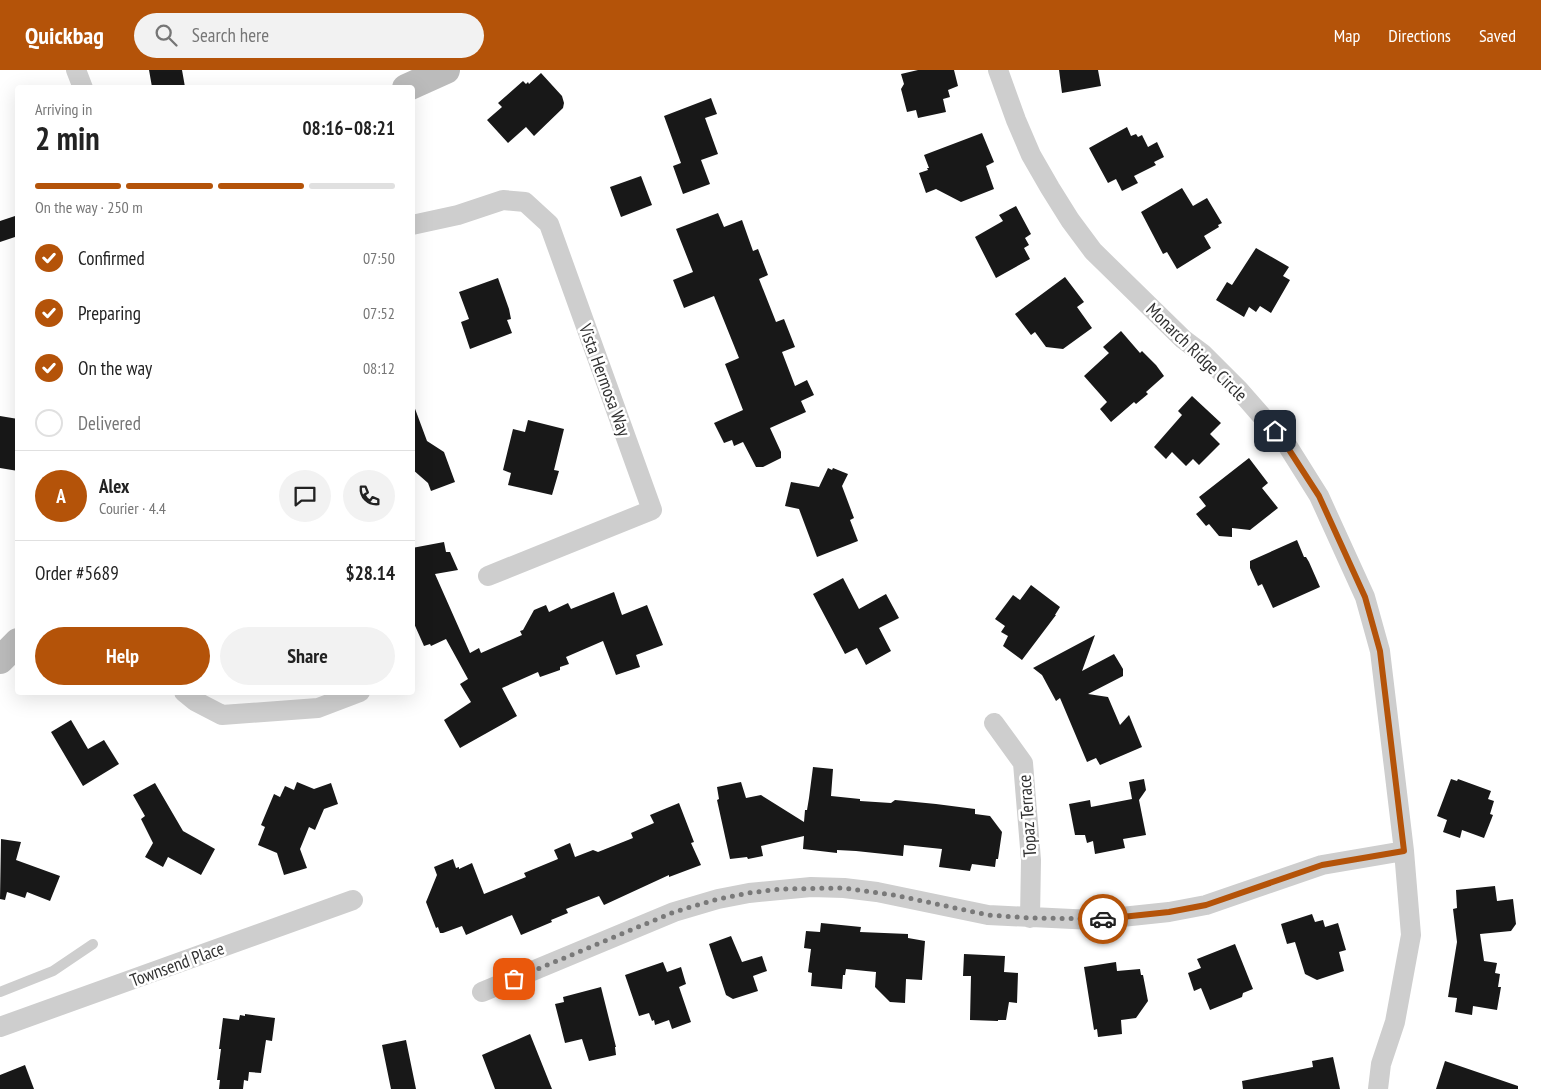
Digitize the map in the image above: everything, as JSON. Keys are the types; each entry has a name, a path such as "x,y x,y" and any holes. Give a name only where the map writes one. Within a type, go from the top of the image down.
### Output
{"street":[{"path":"76,70 82,85"},
{"path":"413,85 446,70"},
{"name":"Monarch Ridge Circle","path":"998,70 1031,155 1058,202 1093,251 1183,339 1204,354 1239,390 1286,445 1319,496 1365,597 1380,651 1404,851 1411,935 1394,1022 1381,1064 1378,1089"},
{"name":"Vista Hermosa Way","path":"415,224 458,215 503,200 525,202 549,224 652,510 488,576"},
{"path":"0,660 15,645"},
{"path":"187,695 194,701 222,715 318,708 352,695"},
{"name":"Topaz Terrace","path":"994,723 1023,763 1031,860 1030,918"},
{"path":"482,992 674,912 718,899 749,893 803,888 844,888 894,895 988,915 1093,920 1169,912 1206,905 1322,865 1404,851"},
{"name":"Townsend Place","path":"0,1027 353,900"}],"lane":[{"path":"0,992 54,971 93,944"}],"building":[{"path":"149,70 182,70 185,85 152,85"},
{"path":"918,70 954,70 958,86 948,90 950,97 943,99 946,112 918,118 916,110 907,112 901,89 904,84 901,74"},
{"path":"1059,70 1098,70 1101,86 1062,93"},
{"path":"541,73 562,96 563,108 534,136 526,127 508,143 487,120 502,107 498,103 523,81 529,84"},
{"path":"711,98 717,114 705,118 718,154 701,160 710,184 683,194 673,166 681,163 664,116"},
{"path":"1127,127 1131,136 1136,134 1138,137 1142,135 1148,147 1157,142 1164,157 1154,162 1156,165 1134,176 1138,183 1122,191 1116,179 1108,183 1089,148"},
{"path":"982,133 994,162 986,166 994,189 961,202 936,189 926,193 919,173 929,168 924,155"},
{"path":"641,176 652,205 621,217 610,187"},
{"path":"1182,188 1193,206 1207,198 1222,223 1204,236 1211,248 1177,269 1167,252 1163,254 1141,212"},
{"path":"1016,206 1031,234 1025,238 1029,245 1024,248 1030,259 996,278 975,237 1003,221 999,215"},
{"path":"718,213 724,227 742,220 753,251 758,249 768,275 759,279 776,322 784,319 795,347 782,352 795,386 807,380 814,395 801,401 806,412 770,428 781,452 781,458 763,467 756,467 743,442 734,446 732,440 724,443 714,423 743,410 725,364 739,358 714,296 684,308 673,280 693,272 676,229"},
{"path":"15,216 15,237 0,242 0,221"},
{"path":"1256,248 1289,267 1283,276 1290,280 1271,313 1260,306 1256,312 1249,307 1244,317 1216,300 1227,282 1232,285"},
{"path":"1065,277 1084,302 1077,307 1092,328 1063,349 1046,347 1035,332 1031,335 1015,314"},
{"path":"498,278 509,309 511,319 507,320 512,333 470,349 461,322 469,319 459,292"},
{"path":"1121,331 1140,353 1142,351 1156,365 1164,376 1146,392 1148,394 1136,404 1134,402 1111,422 1100,409 1107,402 1084,376 1109,353 1103,347"},
{"path":"1192,396 1221,423 1210,434 1220,444 1199,465 1193,459 1186,466 1172,452 1166,459 1154,447 1182,415 1178,411"},
{"path":"415,409 427,441 444,452 455,482 431,491 428,483 415,472"},
{"path":"0,416 15,418 15,470 0,468"},
{"path":"528,420 564,429 554,470 559,471 552,495 508,485 511,473 503,470 513,429 525,432"},
{"path":"1249,458 1268,483 1262,488 1278,508 1250,530 1232,528 1232,537 1219,536 1209,524 1206,526 1196,514 1206,506 1199,497"},
{"path":"828,468 848,474 842,486 854,518 850,520 858,541 817,557 799,509 785,506 791,482 819,487"},
{"path":"1297,540 1320,587 1273,608 1262,584 1258,586 1250,568 1250,561"},
{"path":"444,542 446,552 450,552 458,570 435,574 470,653 479,648 481,653 522,635 520,631 523,630 534,610 546,605 549,612 568,603 571,609 614,592 622,615 647,605 663,645 636,655 640,667 616,675 603,641 566,657 569,664 560,667 560,670 540,677 538,672 502,688 517,716 460,748 444,720 471,702 460,684 468,679 446,639 431,646 430,644 424,646 415,626 415,547"},
{"path":"843,578 859,609 886,594 899,618 879,628 891,651 866,665 857,648 845,654 813,594"},
{"path":"1031,585 1060,607 1022,660 1003,646 1008,636 1001,632 1005,626 995,619 1013,595 1020,600"},
{"path":"1095,635 1082,671 1114,654 1123,669 1123,676 1088,694 1108,697 1120,725 1129,715 1142,747 1100,765 1096,758 1087,762 1060,698 1056,701 1042,675 1033,668"},
{"path":"71,720 88,749 104,740 119,764 83,786 51,732"},
{"path":"813,767 833,769 831,796 860,799 860,801 891,803 895,800 936,804 975,809 975,814 990,816 1002,832 995,867 972,864 970,871 939,867 942,849 904,845 903,856 856,851 837,850 837,853 803,849 804,836 761,846 763,856 748,859 747,857 730,859 717,800 719,799 717,787 741,782 746,798 761,795 804,822"},
{"path":"1144,779 1146,790 1139,800 1146,835 1123,839 1125,848 1095,854 1093,841 1087,843 1085,835 1075,835 1069,804 1090,800 1091,807 1132,799 1129,782"},
{"path":"1451,779 1457,781 1458,779 1491,791 1488,799 1494,801 1490,814 1493,815 1484,838 1462,830 1460,838 1443,832 1447,820 1437,816"},
{"path":"297,782 314,789 331,783 338,804 324,809 315,830 309,827 300,849 307,868 284,875 277,853 258,845 265,827 261,825 274,794 280,797 285,786 294,790"},
{"path":"155,783 183,831 215,849 201,875 168,857 163,867 145,857 153,843 141,819 145,816 133,795"},
{"path":"679,803 694,842 691,843 701,865 669,877 669,875 604,905 599,896 566,909 568,913 521,935 512,915 466,935 462,926 443,933 440,933 438,927 436,928 426,902 437,875 434,867 453,859 456,868 459,867 459,869 472,863 484,894 526,877 524,873 558,859 554,850 570,843 575,857 593,850 598,852 633,838 631,833 654,823 650,815"},
{"path":"1,839 21,842 16,860 60,876 50,901 27,892 25,898 7,892 5,900 0,899"},
{"path":"1495,886 1497,901 1513,899 1516,924 1511,931 1480,934 1484,961 1497,963 1495,973 1500,974 1498,987 1501,987 1497,1010 1473,1006 1472,1015 1455,1012 1457,998 1448,997 1457,942 1453,909 1457,908 1456,890"},
{"path":"1312,914 1315,922 1323,920 1325,927 1338,923 1346,950 1339,952 1344,971 1317,980 1305,974 1295,942 1287,944 1281,924"},
{"path":"821,923 861,927 860,932 908,934 908,938 925,941 922,980 906,979 905,1003 890,1002 875,987 876,972 846,969 845,975 843,975 842,989 811,986 812,973 808,972 811,949 804,948 806,931 820,932"},
{"path":"731,936 742,962 762,956 767,971 753,976 758,991 733,999 726,995 709,944"},
{"path":"1235,944 1253,989 1243,993 1242,997 1210,1010 1201,988 1194,991 1188,973 1201,968 1197,959"},
{"path":"964,954 1005,956 1004,972 1018,973 1017,1003 1009,1002 1006,1020 970,1020 971,976 963,976"},
{"path":"663,962 667,972 681,967 686,984 679,987 691,1022 672,1029 669,1020 655,1025 649,1013 639,1016 625,975"},
{"path":"1116,962 1117,971 1140,969 1148,1001 1136,1018 1121,1020 1122,1034 1098,1037 1097,1029 1094,1030 1084,967"},
{"path":"601,987 616,1047 616,1055 589,1061 582,1039 565,1043 555,1004 564,1002 563,997"},
{"path":"245,1014 275,1018 272,1041 266,1040 261,1073 249,1072 248,1081 244,1080 243,1089 219,1089 220,1080 217,1080 223,1018 239,1020 240,1015 245,1016"},
{"path":"530,1034 552,1089 495,1089 482,1055"},
{"path":"406,1040 416,1089 391,1089 382,1045"},
{"path":"1333,1057 1340,1089 1243,1089 1242,1081 1313,1067 1312,1061"},
{"path":"1445,1061 1518,1086 1518,1089 1436,1089"},
{"path":"25,1065 34,1089 0,1089 0,1075"}],"way so far":[{"path":"514,979 674,912 718,899 780,889 811,887 844,888 894,895 988,915 1030,918 1103,919"}],"route":[{"path":"1103,919 1169,912 1206,905 1322,865 1404,851 1380,651 1365,597 1319,496 1275,431"}]}
